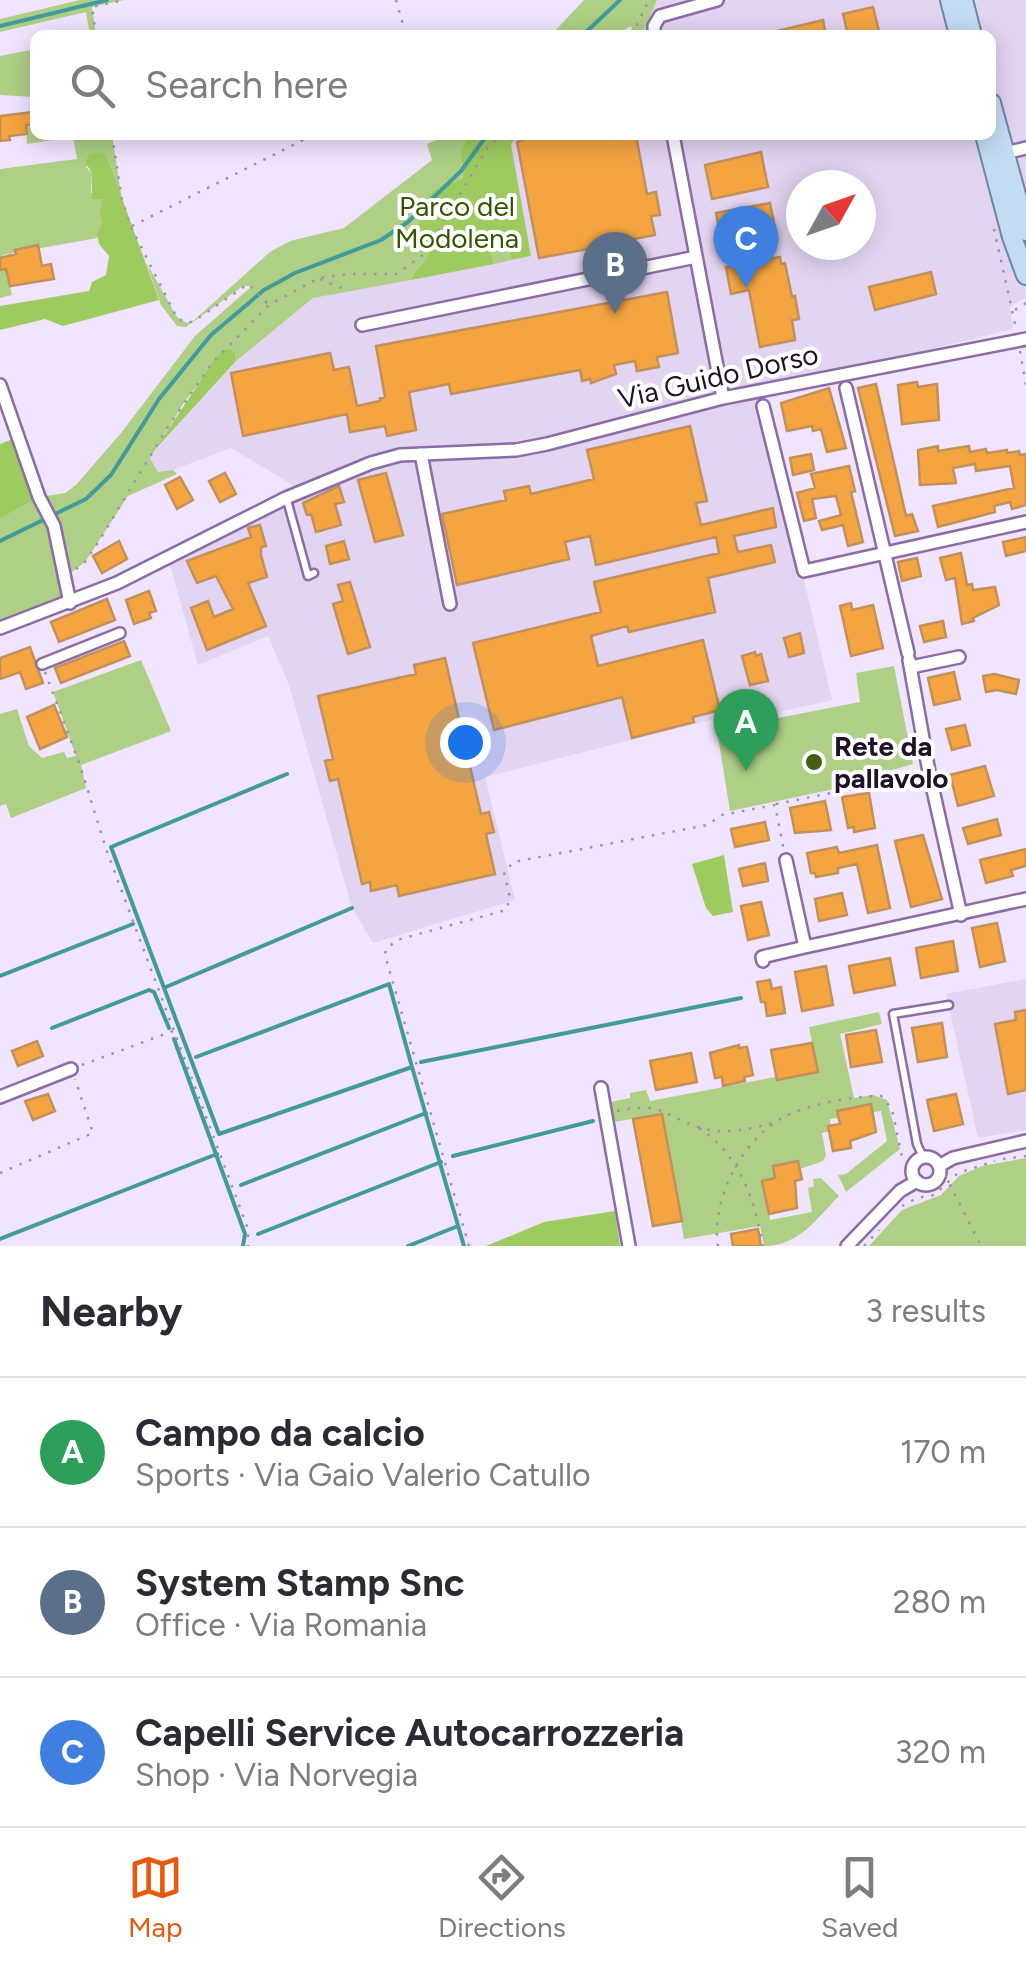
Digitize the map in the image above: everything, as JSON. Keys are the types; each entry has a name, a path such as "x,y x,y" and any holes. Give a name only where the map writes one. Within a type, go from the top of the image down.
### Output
{"main road":[{"path":"950,0 958,30"},
{"path":"963,0 971,30"},
{"path":"996,121 1026,231"},
{"path":"986,140 1026,275"}],"street":[{"path":"654,30 660,16 717,0"},
{"path":"673,140 723,398"},
{"path":"1005,153 1026,148"},
{"path":"362,325 696,257"},
{"name":"Via Guido Dorso","path":"0,628 70,603 156,565 286,498 371,463 400,455 516,450 723,398 1022,339"},
{"path":"0,385 38,498 54,526 70,603"},
{"path":"846,388 909,660 960,914"},
{"path":"763,406 804,572 1026,522"},
{"path":"420,454 450,604"},
{"path":"43,667 120,633"},
{"path":"909,660 959,657"},
{"path":"786,860 805,947"},
{"path":"763,961 762,956 1026,899"},
{"path":"0,1098 71,1069"},
{"path":"601,1088 629,1246"},
{"path":"847,1246 900,1190 917,1182 931,1184 953,1158 1026,1140"},
{"path":"917,1182 912,1169 923,1157 932,1158 943,1172"}],"lane":[{"path":"286,498 308,576 314,573"},
{"path":"923,1157 917,1144 893,1014 949,1004"}],"path":[{"path":"95,30 92,7 124,0"},
{"path":"396,0 405,30"},
{"path":"634,30 649,0"},
{"path":"113,140 122,200 131,227 146,262 182,321 194,321 242,286 253,286 269,305"},
{"path":"131,227 303,140"},
{"path":"67,576 85,562 169,424 213,362 269,305 319,278 397,274 409,268 432,242 495,140"},
{"path":"319,278 344,290"},
{"path":"1026,303 1013,310 1022,339 1026,385"},
{"path":"43,667 248,1229 248,1246"},
{"path":"469,1246 386,949 398,940 506,910 510,898 504,872 514,862 706,826 722,815 882,783"},
{"path":"774,804 786,860"},
{"path":"0,1173 93,1133 71,1069 175,1030"},
{"path":"606,1113 649,1106 693,1125 728,1132 776,1122 838,1099 881,1096 892,1109 903,1162"},
{"path":"718,1246 718,1212 737,1166 776,1122"},
{"path":"693,1125 720,1145 737,1166 752,1196 764,1246"},
{"path":"943,1172 1026,1156"},
{"path":"901,1206 934,1195 943,1172"},
{"path":"943,1172 981,1246"},
{"path":"864,1246 880,1229"}],"shaded area":[{"path":"657,0 1026,0 1026,298 1010,306 1013,329 760,391 832,700 729,723 726,716 485,777 515,900 373,943 352,908 289,685 268,636 198,665 168,558 294,486 231,448 158,472 150,458 235,362 313,298 531,256 511,144 514,140 996,140 996,30 644,30"},
{"path":"1026,979 1026,1130 978,1138 946,994"}],"green space":[{"path":"80,0 124,0 92,7 95,30 89,30 86,12 0,32 0,19"},
{"path":"584,0 657,0 644,30 632,30 631,26 623,30 556,30"},
{"path":"30,50 30,97 0,95 0,56"},
{"path":"26,125 30,125 30,140 53,140 27,144"},
{"path":"74,140 113,140 122,200 107,157 86,167 92,173 91,193 104,198 97,238 3,255 12,295 0,298 0,169 77,159"},
{"name":"Parco del Modolena","path":"436,140 466,140 460,151 463,176 456,183 441,187 422,246 431,251 411,280 313,298 235,362 235,352 223,351 185,401 150,458 158,472 173,470 177,474 128,496 85,562 67,576 70,603 0,628 0,519 39,497 65,493 76,485 195,336 252,286 243,286 186,327 177,326 161,305 146,262 177,317 187,323 193,321 270,252 290,241 344,228 432,160 427,144"},
{"name":"Parco del Modolena","path":"466,140 514,140 511,144 531,256 511,260 505,240 496,234 488,241 494,264 411,280 430,251 419,242 424,204 440,187 463,177 460,151"},
{"path":"101,152 107,157 159,300 63,326 45,319 0,330 0,306 89,291 92,282 106,275 109,256 99,244 97,234 102,223 99,213 103,199 92,199 92,173 85,162 89,155"},
{"path":"492,235 503,237 511,260 494,264 488,241"},
{"path":"223,350 235,352 235,362 153,452 213,362"},
{"path":"18,437 39,497 0,519 0,444"},
{"path":"141,660 171,731 81,765 86,788 11,818 6,804 0,806 0,714 17,709 29,746 42,758 64,752 67,758 76,756 53,692"},
{"path":"894,666 913,764 872,776 867,782 730,811 717,730 860,702 856,673"},
{"path":"724,855 733,912 713,916 706,908 692,864"},
{"path":"879,1012 882,1024 840,1034 854,1098 873,1095 887,1100 900,1149 846,1192 838,1175 846,1174 887,1141 881,1111 830,1119 831,1131 822,1133 826,1155 823,1161 800,1169 798,1161 774,1166 776,1178 762,1181 770,1220 812,1212 808,1188 814,1186 813,1179 821,1178 839,1196 806,1230 787,1241 764,1246 760,1226 684,1239 662,1114 614,1122 611,1102 646,1090 650,1101 817,1069 809,1027"},
{"path":"1026,1158 1026,1246 869,1246 902,1210 941,1195 959,1176 982,1166"},
{"path":"615,1211 620,1246 486,1246 544,1222"}],"building":[{"path":"873,7 879,30 847,30 843,14"},
{"path":"823,20 825,30 781,30"},
{"path":"30,112 27,134 0,141 0,116"},
{"path":"637,140 647,194 656,192 660,215 651,216 655,235 634,239 636,247 622,250 621,243 539,258 517,142"},
{"path":"761,152 768,187 712,199 705,165"},
{"path":"770,203 775,228 721,238 716,213"},
{"path":"38,245 42,266 51,264 54,279 10,286 6,269 0,270 0,258"},
{"path":"780,257 781,264 785,263 792,297 795,296 799,319 792,320 795,340 760,347 749,290 731,294 726,267"},
{"path":"931,272 936,294 875,310 869,287"},
{"path":"667,292 678,353 657,357 659,367 637,371 635,361 614,365 616,374 591,383 590,379 582,381 580,370 451,394 449,384 409,392 416,430 387,436 385,426 350,432 347,414 243,436 231,373 330,353 334,370 349,367 357,406 385,397 376,346"},
{"path":"917,382 918,387 937,384 939,420 902,424 898,385"},
{"path":"876,384 906,516 912,514 918,531 895,536 858,388"},
{"path":"829,388 846,448 827,452 821,429 813,431 812,426 787,431 781,403"},
{"path":"690,426 707,501 696,503 701,525 773,508 776,527 734,536 738,552 771,545 775,562 708,578 715,612 629,632 627,626 591,636 598,666 703,640 720,710 693,717 694,722 632,738 622,697 494,730 473,643 601,612 594,582 719,553 716,537 596,565 590,536 565,542 569,559 457,585 442,514 506,500 504,491 529,486 531,494 594,479 587,450"},
{"path":"938,446 938,451 969,446 970,452 986,449 987,453 1007,450 1026,454 1026,505 1012,509 1010,502 994,506 995,512 938,527 933,506 1014,488 1010,466 976,471 975,464 953,468 956,483 920,485 918,450"},
{"path":"811,454 814,470 793,475 790,458"},
{"path":"849,466 863,542 848,546 843,525 822,530 819,521 841,515 836,496 812,499 816,518 804,521 797,493 815,488 811,474"},
{"path":"225,473 236,494 220,502 209,481"},
{"path":"386,473 403,535 375,542 358,480"},
{"path":"180,477 193,500 177,509 165,485"},
{"path":"339,486 344,502 335,504 341,525 316,532 303,503"},
{"path":"260,525 266,546 261,547 261,555 267,577 248,583 266,626 207,650 191,608 208,601 214,617 233,609 216,576 197,583 187,561 251,537 248,528"},
{"path":"1026,537 1026,551 1006,556 1003,542"},
{"path":"119,541 127,559 102,573 93,556"},
{"path":"344,541 349,559 330,564 326,546"},
{"path":"961,553 967,585 972,584 973,590 995,587 999,605 962,624 955,578 946,580 940,558"},
{"path":"917,558 921,576 902,581 898,562"},
{"path":"350,582 370,647 348,654 333,604 343,601 338,585"},
{"path":"149,591 156,611 149,613 151,618 134,624 126,600"},
{"path":"107,599 115,620 59,642 51,622"},
{"path":"851,603 852,610 873,605 883,648 851,656 840,606"},
{"path":"943,621 946,637 924,642 920,626"},
{"path":"800,633 804,653 789,657 784,638"},
{"path":"124,641 130,656 61,683 55,668"},
{"path":"30,647 43,683 26,689 20,672 0,679 0,658"},
{"path":"755,652 756,656 761,654 768,681 750,685 742,656"},
{"path":"445,658 481,814 489,812 494,832 486,834 495,874 399,896 397,885 371,891 370,882 362,884 338,779 330,781 325,761 333,759 318,696 416,674 414,665"},
{"path":"954,672 960,699 934,705 928,678"},
{"path":"994,674 1019,680 1016,694 986,692 983,676"},
{"path":"54,705 67,737 40,749 27,717"},
{"path":"965,725 970,745 952,750 946,729"},
{"path":"985,766 994,796 958,806 950,775"},
{"path":"869,793 875,828 854,832 854,827 848,828 842,797"},
{"path":"825,801 831,830 795,833 790,808"},
{"path":"997,819 1001,835 968,844 963,828"},
{"path":"765,822 769,840 735,847 731,829"},
{"path":"923,835 942,899 911,907 895,841"},
{"path":"877,845 890,908 868,913 857,864 838,868 838,873 816,877 811,873 807,853 837,847 839,853"},
{"path":"1026,849 1026,866 1011,870 1013,876 986,883 980,860"},
{"path":"765,863 768,881 743,886 739,869"},
{"path":"842,893 847,915 819,921 815,899"},
{"path":"761,902 769,935 748,940 741,906"},
{"path":"997,923 1005,961 980,967 972,928"},
{"path":"953,941 958,971 921,978 916,948"},
{"path":"890,958 895,985 854,993 849,966"},
{"path":"826,966 833,1005 802,1011 795,972"},
{"path":"770,980 772,989 781,987 785,1013 767,1016 757,982"},
{"path":"1026,1010 1026,1090 1008,1094 995,1024 1016,1020 1015,1012"},
{"path":"942,1023 947,1057 918,1062 912,1028"},
{"path":"876,1030 882,1062 851,1067 846,1035"},
{"path":"37,1041 43,1056 18,1066 12,1051"},
{"path":"812,1043 818,1072 777,1080 771,1050"},
{"path":"739,1045 747,1047 753,1075 723,1086 722,1077 715,1078 710,1053"},
{"path":"691,1053 697,1082 656,1090 650,1061"},
{"path":"48,1094 55,1111 33,1120 25,1101"},
{"path":"956,1094 963,1124 934,1131 927,1100"},
{"path":"871,1104 876,1132 850,1141 851,1148 833,1151 828,1126 840,1124 837,1111"},
{"path":"662,1114 682,1221 653,1226 633,1119"},
{"path":"798,1161 802,1179 795,1181 797,1208 769,1214 762,1181 775,1178 773,1166"},
{"path":"758,1229 761,1246 733,1246 731,1234"}],"waterway":[{"path":"0,26 107,0"},
{"path":"588,30 620,0"},
{"path":"53,515 86,499 111,475 159,399 211,335 264,290 295,273 381,240 408,222 461,171 483,140"},
{"path":"0,541 45,519"},
{"path":"287,774 111,847 219,1134 412,1067 464,1246"},
{"path":"166,987 352,908"},
{"path":"0,976 133,924"},
{"path":"196,1057 389,984 412,1067"},
{"path":"52,1028 149,990 154,992 169,1028"},
{"path":"421,1062 741,998"},
{"path":"174,1039 245,1234 243,1246"},
{"path":"241,1185 426,1113"},
{"path":"453,1156 593,1121"},
{"path":"0,1239 217,1154"},
{"path":"258,1234 441,1162"},
{"path":"408,1246 458,1226"}],"place":[{"name":"Capelli Service Autocarrozzeria","path":"746,288"},
{"name":"System Stamp Snc","path":"615,314"},
{"name":"Rete da pallavolo","path":"814,762"},
{"name":"Campo da calcio","path":"746,771"}]}
